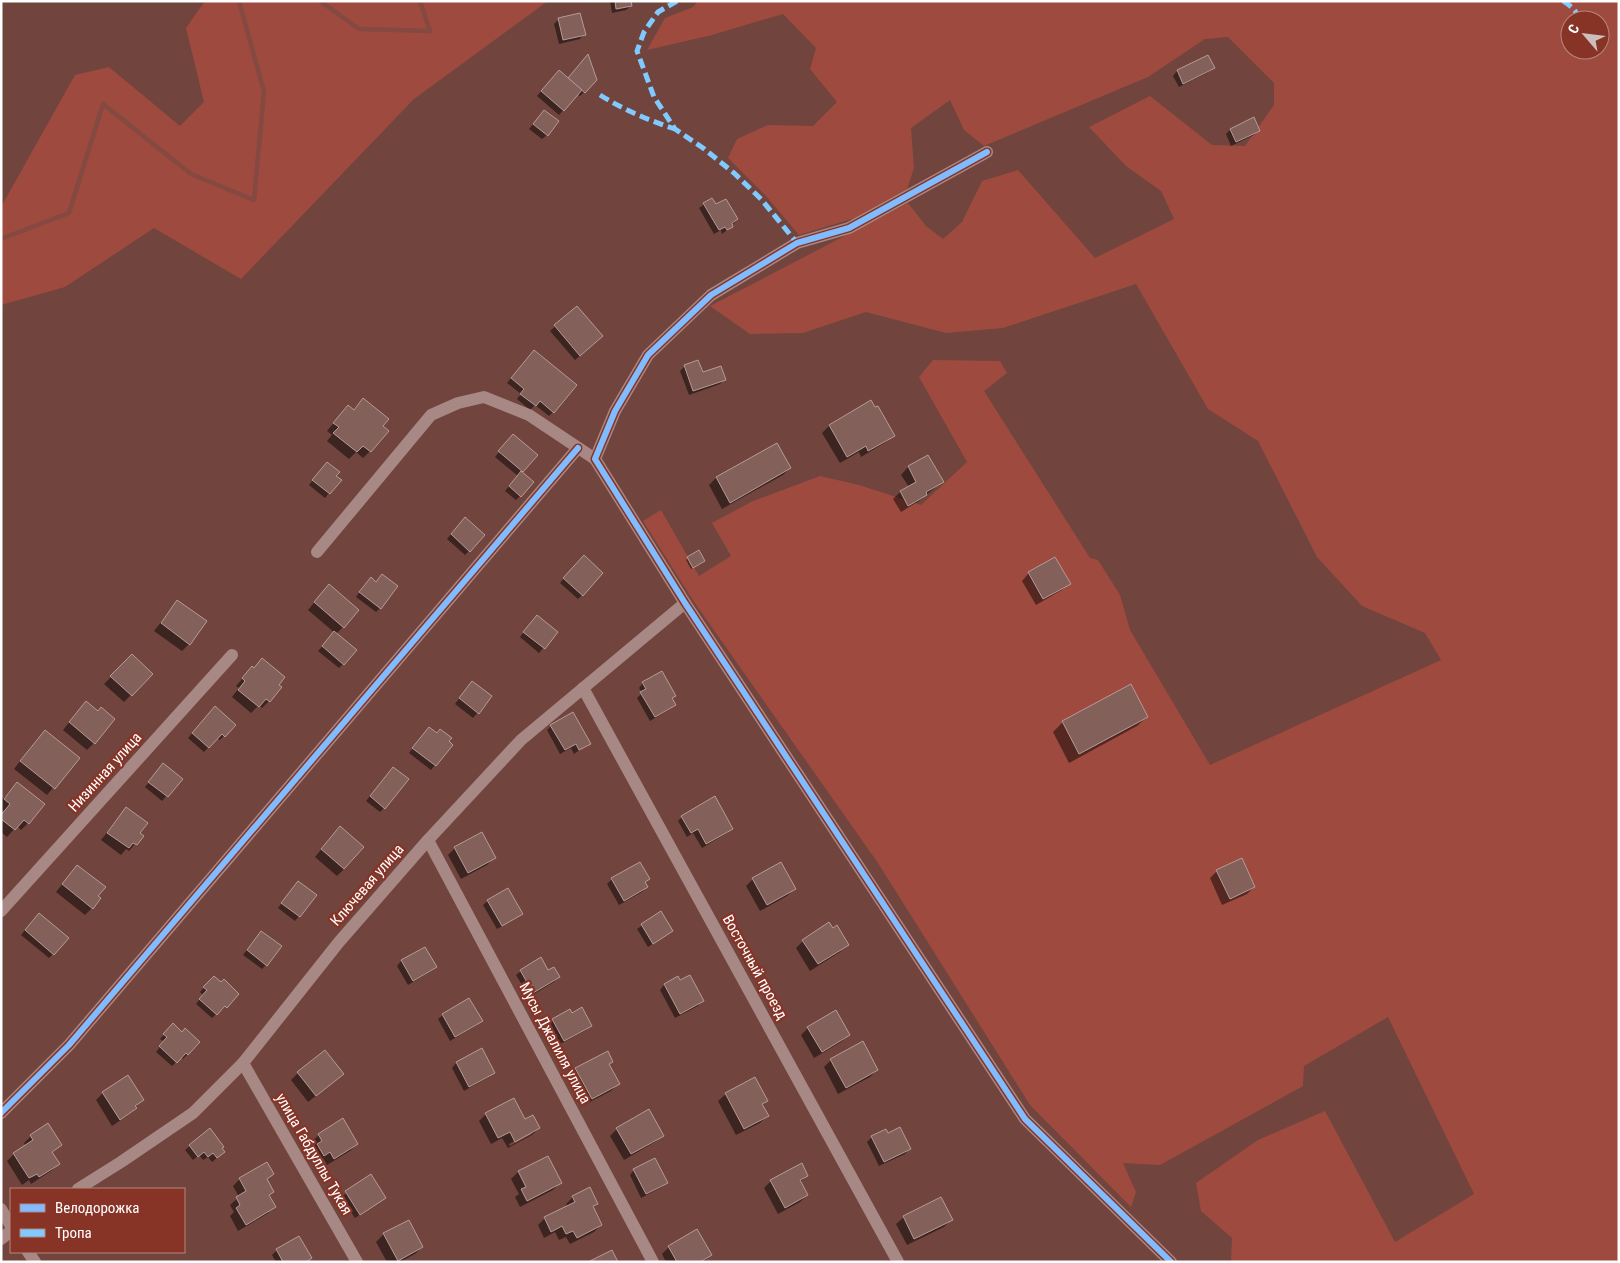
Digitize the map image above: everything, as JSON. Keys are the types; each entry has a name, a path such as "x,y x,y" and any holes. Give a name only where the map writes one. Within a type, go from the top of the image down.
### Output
{"street":[{"path":"595,460 615,411 648,355 711,295 797,243 849,228 987,152"},
{"path":"317,552 431,415 458,403 484,397 529,415 595,460 685,603 1025,1119 1171,1262"},
{"path":"1,1113 69,1045 578,448"},
{"name":"Ключевая улица","path":"80,1188 193,1113 243,1063 339,942 428,840 520,740 685,603"},
{"name":"Низинная улица","path":"1,911 232,655"},
{"name":"Восточный проезд","path":"583,688 898,1262"},
{"name":"Мусы Джалиля улица","path":"428,840 653,1262"},
{"name":"улица Габдуллы Тукая","path":"243,1063 357,1262"},
{"path":"1,1209 10,1224"}],"shaded area":[{"path":"205,1 548,1 414,99 241,279 154,228 65,287 1,305 1,207 75,75 109,67 180,126 204,102 186,28"},
{"path":"698,1 1619,1 1619,1262 1231,1262 1232,1238 1201,1211 1196,1183 1258,1140 1325,1111 1395,1242 1474,1194 1388,1017 1304,1066 1303,1086 1160,1165 1123,1163 1136,1192 1131,1207 1030,1105 878,863 694,602 643,521 661,510 699,576 731,556 712,523 751,502 820,476 859,485 921,505 967,462 919,377 933,360 1000,361 1007,373 984,391 1090,558 1098,560 1120,595 1130,630 1210,765 1441,660 1425,633 1362,606 1317,557 1258,441 1208,409 1136,284 1003,328 946,333 866,312 803,333 750,334 710,306 908,203 926,226 943,239 962,222 982,181 1018,170 1095,258 1174,219 1161,191 1126,166 1089,127 1150,96 1212,145 1245,146 1274,105 1274,83 1228,37 1205,39 1148,77 984,146 964,130 950,100 911,128 914,168 907,189 855,218 799,235 766,196 728,158 737,139 768,125 813,126 837,102 810,69 816,48 783,14 712,35 647,50 665,18 693,7"}],"building":[{"path":"615,1 631,1 632,6 616,9"},
{"path":"580,13 586,35 563,40 558,18"},
{"path":"588,54 597,80 585,93 568,78"},
{"path":"1208,55 1215,68 1183,84 1177,70"},
{"path":"559,70 582,90 564,111 541,91"},
{"path":"544,110 559,121 548,136 533,124"},
{"path":"1254,117 1260,131 1236,142 1230,129"},
{"path":"712,198 716,204 726,199 738,219 732,223 733,227 727,230 725,227 719,230 703,203"},
{"path":"577,306 603,336 580,356 554,325"},
{"path":"534,350 577,385 554,413 540,401 536,406 520,394 524,389 511,378"},
{"path":"698,360 703,372 721,366 726,380 693,391 684,365"},
{"path":"363,398 389,419 383,426 389,431 371,452 363,446 357,452 333,433 339,427 333,423 348,405 354,410"},
{"path":"871,400 875,407 878,406 895,436 868,451 866,446 847,457 829,425"},
{"path":"513,434 538,455 523,472 498,451"},
{"path":"777,443 791,468 730,503 716,477"},
{"path":"928,455 944,482 926,492 927,495 908,506 900,491 916,482 908,466"},
{"path":"327,462 340,472 336,476 342,480 330,494 312,480"},
{"path":"521,471 534,482 521,497 509,486"},
{"path":"465,517 485,535 470,552 451,534"},
{"path":"699,550 705,561 693,568 687,557"},
{"path":"584,555 603,573 583,596 563,578"},
{"path":"1055,557 1071,584 1043,599 1028,572"},
{"path":"382,574 398,586 381,609 359,592 371,577 376,582"},
{"path":"329,584 359,610 344,628 314,602"},
{"path":"177,600 207,621 190,645 161,623"},
{"path":"537,615 558,632 545,649 523,632"},
{"path":"334,631 357,650 344,665 322,646"},
{"path":"132,654 153,674 132,696 110,676"},
{"path":"262,658 285,677 279,685 282,687 270,702 266,699 259,707 238,690 245,681 242,678"},
{"path":"662,671 676,696 672,698 676,705 655,717 640,692 646,689 642,682"},
{"path":"472,681 492,696 479,714 459,698"},
{"path":"1131,684 1148,717 1079,754 1062,721"},
{"path":"86,701 98,711 101,707 115,719 95,744 69,722"},
{"path":"215,706 236,725 225,737 222,734 209,748 192,733"},
{"path":"573,712 591,744 579,750 576,744 565,750 550,725"},
{"path":"429,727 437,733 440,729 452,738 449,741 453,745 436,766 412,748"},
{"path":"45,730 80,758 55,789 20,761"},
{"path":"163,763 183,779 168,797 148,782"},
{"path":"393,767 409,779 385,809 370,796"},
{"path":"17,782 45,804 29,824 24,820 15,830 1,819 1,815 10,804 4,799"},
{"path":"715,796 733,829 706,844 698,829 691,833 681,816"},
{"path":"126,807 148,823 140,833 144,836 137,845 133,843 129,848 107,833"},
{"path":"340,826 364,847 344,869 321,849"},
{"path":"482,832 496,858 468,873 454,847"},
{"path":"1242,858 1255,887 1230,899 1216,870"},
{"path":"640,862 650,879 645,882 648,887 624,901 611,878"},
{"path":"781,862 796,889 767,905 752,878"},
{"path":"77,865 106,887 98,896 101,898 93,909 62,884"},
{"path":"298,881 317,895 300,917 281,903"},
{"path":"508,888 523,914 502,926 487,900"},
{"path":"661,911 673,931 653,944 641,924"},
{"path":"39,913 69,938 54,955 25,930"},
{"path":"829,922 833,928 837,925 849,945 818,964 802,940"},
{"path":"261,931 282,946 267,966 247,950"},
{"path":"425,947 437,967 413,981 401,960"},
{"path":"541,957 548,970 554,967 560,977 533,993 520,970"},
{"path":"690,975 704,1001 680,1014 664,984 678,976 680,980"},
{"path":"214,976 221,982 224,979 239,994 227,1008 225,1006 217,1015 199,999 207,990 203,987"},
{"path":"469,998 483,1021 455,1037 442,1014"},
{"path":"582,1007 592,1026 564,1041 552,1019 570,1009 572,1013"},
{"path":"836,1010 850,1035 822,1052 807,1027"},
{"path":"173,1023 182,1032 185,1028 200,1042 188,1055 186,1053 177,1063 159,1046 167,1037 163,1034"},
{"path":"863,1041 878,1070 846,1088 830,1059"},
{"path":"482,1048 495,1073 469,1087 456,1062"},
{"path":"325,1050 344,1074 316,1096 297,1072"},
{"path":"608,1051 613,1062 609,1064 620,1084 592,1099 575,1068"},
{"path":"128,1075 144,1100 135,1106 137,1108 120,1120 102,1092"},
{"path":"755,1077 768,1101 762,1104 769,1116 744,1129 725,1093"},
{"path":"514,1098 525,1119 533,1115 540,1128 515,1142 510,1132 498,1138 485,1113"},
{"path":"649,1109 664,1136 631,1154 616,1128"},
{"path":"343,1118 358,1144 334,1159 330,1152 324,1156 317,1144 322,1141 318,1134"},
{"path":"48,1123 62,1145 52,1152 60,1164 39,1177 37,1174 29,1178 13,1153 33,1140 30,1135"},
{"path":"900,1127 911,1149 884,1162 871,1136 886,1129 888,1133"},
{"path":"210,1128 224,1147 222,1148 225,1152 217,1158 213,1153 208,1157 204,1152 198,1157 189,1145"},
{"path":"548,1156 562,1183 527,1201 521,1189 526,1187 518,1171"},
{"path":"655,1158 668,1183 646,1194 633,1169"},
{"path":"267,1162 274,1174 267,1179 274,1192 269,1195 276,1207 246,1225 236,1208 240,1205 236,1197 246,1191 239,1178"},
{"path":"802,1163 808,1176 800,1180 808,1195 785,1208 770,1180"},
{"path":"371,1174 386,1198 360,1215 345,1191"},
{"path":"590,1187 598,1204 593,1206 602,1225 577,1238 573,1231 566,1234 562,1226 551,1232 544,1217 575,1202 572,1196"},
{"path":"941,1197 953,1220 914,1239 903,1216"},
{"path":"409,1220 423,1247 398,1261 383,1233"},
{"path":"697,1229 712,1255 700,1262 677,1262 668,1246"},
{"path":"299,1236 312,1258 306,1262 283,1262 276,1249"},
{"path":"612,1250 618,1262 588,1262"}],"waterway":[{"path":"1,239 69,213 103,104 191,174 254,200 264,92 239,1"},
{"path":"320,1 359,29 430,31 420,1"}],"marked path":[{"path":"677,1 658,12 644,32 637,51 654,97 675,129 703,148 734,173 761,199 797,243"},
{"path":"1563,1 1574,10"},
{"path":"600,95 636,114 675,129"}],"cycle path":[{"path":"987,152 849,228 797,243 711,295 648,355 615,411 595,459 685,603 1025,1119 1171,1262"},
{"path":"1,1113 69,1045 578,448"}]}
